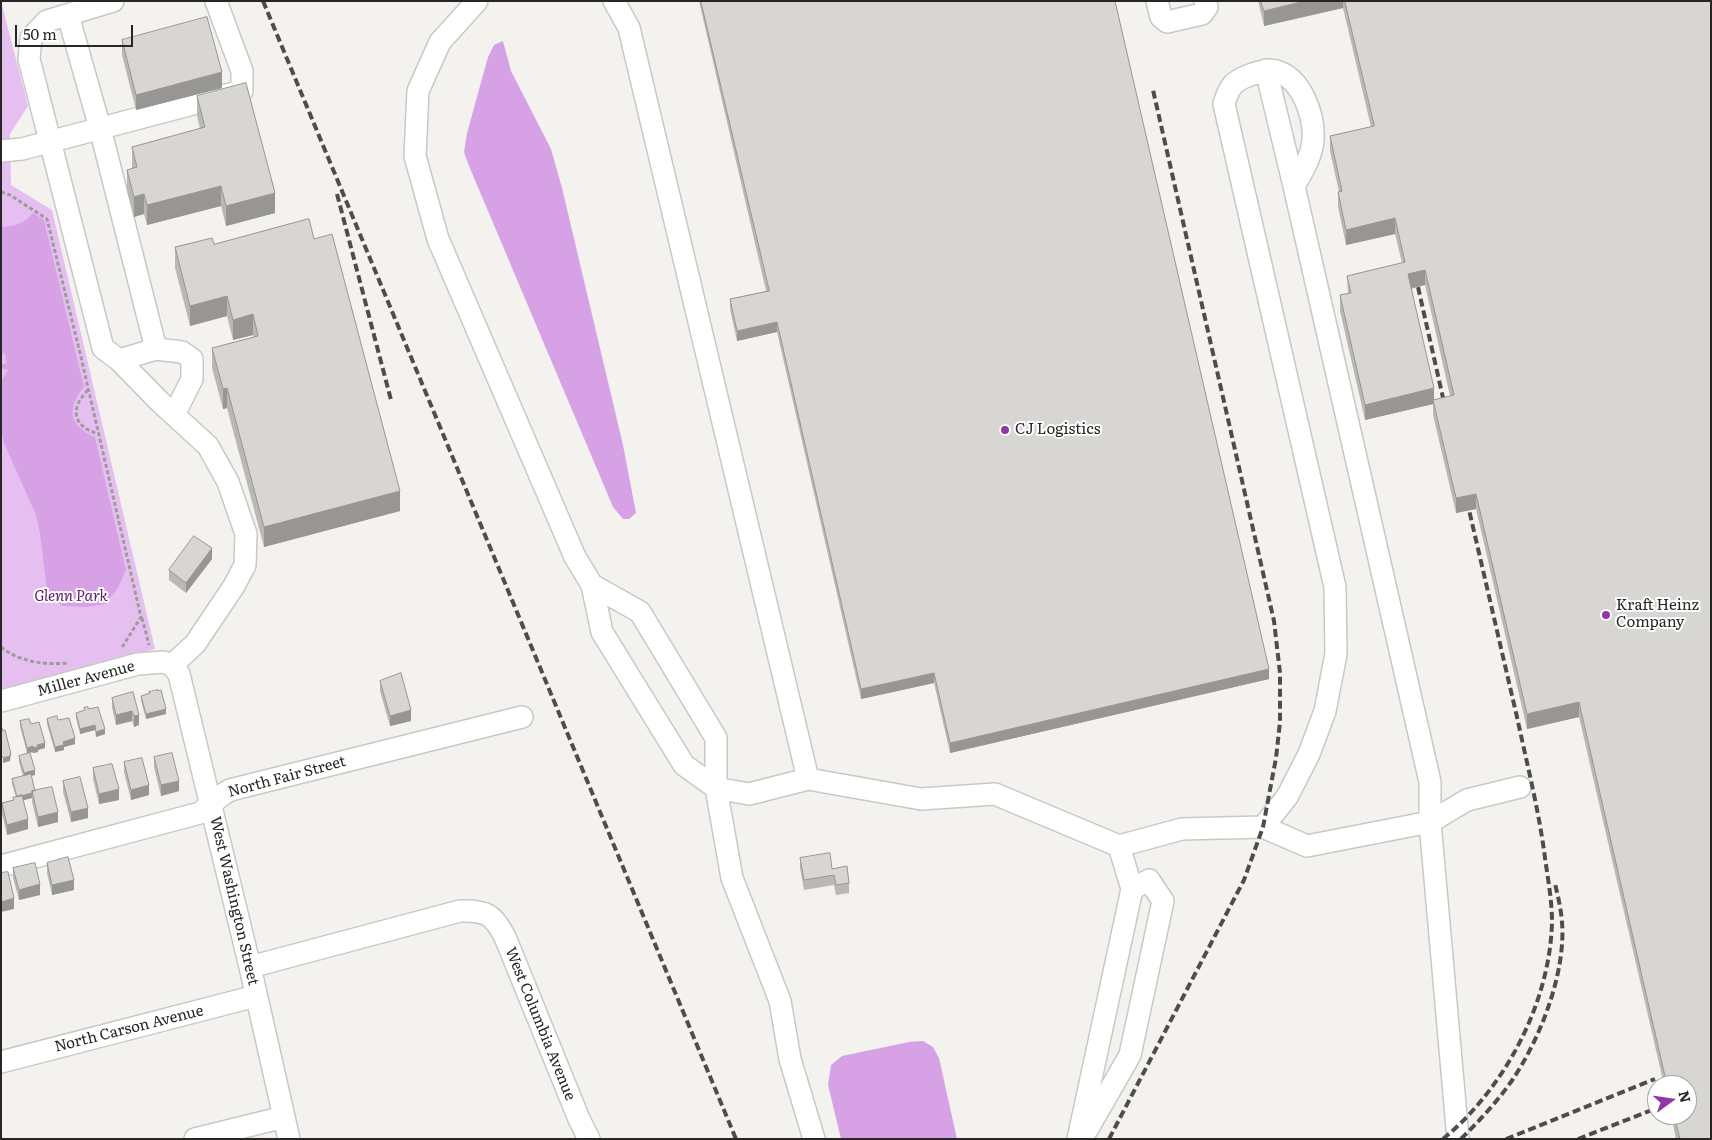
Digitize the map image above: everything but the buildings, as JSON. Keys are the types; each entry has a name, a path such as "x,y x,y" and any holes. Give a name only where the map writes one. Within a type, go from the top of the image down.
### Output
{"street":[{"path":"113,1 47,21 31,38 29,58 103,348 119,360 174,416 208,446 228,482 246,534 246,565 234,586 194,644 172,665"},
{"path":"1,151 22,149 242,91 242,71 216,1"},
{"path":"477,1 440,42 418,91 414,156 438,239 575,557 592,585 602,632 684,765 716,788 749,794 808,779 921,799 995,794 1118,846 1182,829 1263,827 1307,846 1430,822 1467,800 1520,787"},
{"path":"614,1 629,28 808,779"},
{"path":"1157,1 1161,17 1168,22 1202,14 1207,7 1205,1"},
{"path":"68,15 100,128 156,349"},
{"path":"1263,827 1287,797 1309,754 1325,711 1336,654 1335,587 1224,104 1228,89 1238,80 1266,70 1277,72 1294,81 1309,106 1313,140 1306,165 1294,186"},
{"path":"1266,70 1430,782 1430,822 1458,1139"},
{"path":"119,360 156,349 182,352 192,360 192,380 174,416"},
{"path":"592,585 640,612 716,738 716,788 732,878 780,1001 790,1059 814,1139"},
{"name":"Miller Avenue","path":"1,701 138,664 163,662 172,665"},
{"name":"West Washington Street","path":"172,665 179,674 250,967 289,1139"},
{"name":"North Fair Street","path":"1,866 200,813 230,790 522,717"},
{"path":"1080,1139 1132,889 1118,846"},
{"path":"1080,1139 1130,1054 1162,900 1150,880 1132,889"},
{"name":"West Columbia Avenue","path":"250,967 460,911 473,910 486,913 496,921 504,937 589,1139"},
{"name":"North Carson Avenue","path":"1,1062 256,996"},
{"path":"195,1139 284,1117"}],"path":[{"path":"1,192 10,195 47,219 149,648"},
{"path":"88,390 80,398 75,414 82,426 99,434"},
{"path":"113,652 122,649 142,617"},
{"path":"1,647 26,660 51,664 70,663"}],"green space":[{"name":"Glenn Park","path":"1,1 28,106 10,134 11,185 52,210 155,649 1,690"}],"shaded area":[{"path":"503,41 511,71 551,149 562,188 623,445 636,513 629,519 623,519 613,507 464,152 467,133 488,57 494,45"},
{"path":"33,213 44,220 84,387 75,402 73,416 80,428 95,437 126,570 118,588 105,604 86,607 63,606 55,601 47,590 36,515 4,443 1,430 1,382 8,370 4,349 1,344 1,227 19,224"},
{"path":"923,1041 933,1047 939,1058 957,1139 841,1139 828,1085 831,1065 842,1056 909,1042"}],"waterway":[{"path":"1,352 4,349"},
{"path":"1,366 7,367"}],"railway":[{"path":"263,1 736,1139"},
{"path":"1109,1139 1244,880 1263,827 1276,758 1280,722 1280,673 1274,621 1153,90"},
{"path":"337,194 391,400"},
{"path":"1418,287 1446,411"},
{"path":"1443,1139 1486,1095 1520,1042 1533,1013 1543,983 1552,922 1549,882 1536,805 1466,497"},
{"path":"1461,1139 1513,1079 1533,1044 1550,1004 1556,983 1562,941 1562,917 1555,884"},
{"path":"1506,1139 1647,1082"},
{"path":"1578,1139 1647,1112"}],"place":[{"name":"CJ Logistics","path":"1005,430"},
{"name":"Kraft Heinz Company","path":"1606,615"}]}
